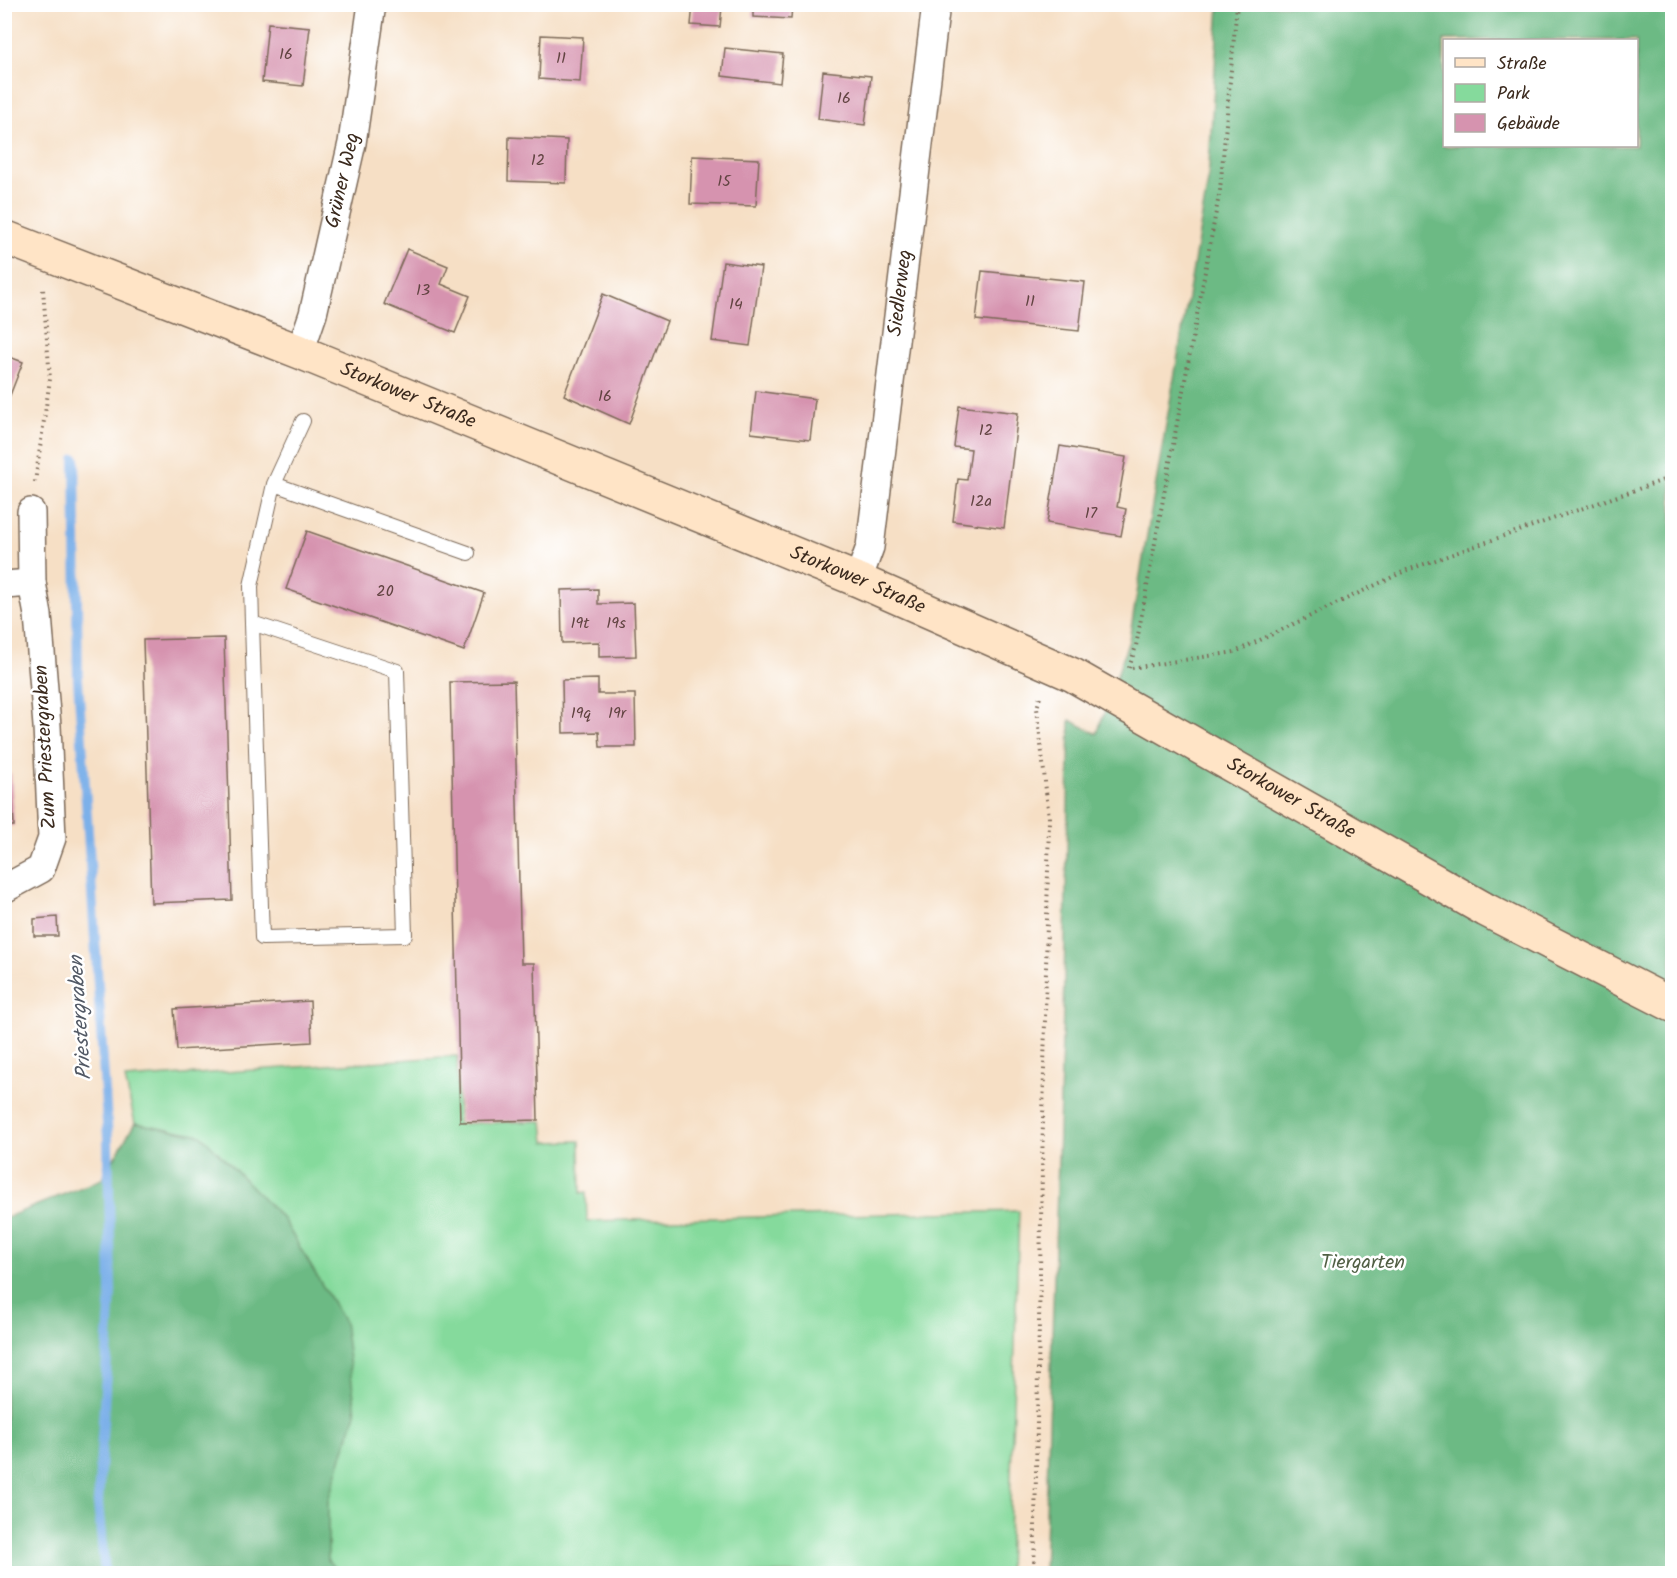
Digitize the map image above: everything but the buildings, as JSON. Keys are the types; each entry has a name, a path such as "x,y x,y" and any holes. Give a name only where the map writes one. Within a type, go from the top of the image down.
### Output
{"main road":[{"name":"Storkower Straße","path":"4,237 300,352 858,580 1049,664 1114,698 1486,910 1672,1005"}],"street":[{"name":"Grüner Weg","path":"300,352 317,296 352,143 372,4"},
{"name":"Siedlerweg","path":"858,580 870,547 936,4"},
{"name":"Zum Priestergraben","path":"4,889 41,869 52,838 45,693 38,615 32,583 31,512"},
{"path":"4,585 32,583"}],"lane":[{"path":"252,623 397,671 405,935 262,938 252,623 251,586 274,484 303,421"},
{"path":"274,484 468,553"}],"path":[{"path":"1114,698 1128,668 1138,634 1220,190 1237,4"},
{"path":"31,512 50,379 40,251"},
{"path":"1128,668 1235,652 1407,570 1672,477"},
{"path":"1034,1574 1049,818 1037,708 1049,664"}],"green space":[{"name":"Tiergarten","path":"1219,5 1672,5 1672,1573 1044,1574 1064,982 1070,720 1097,734 1129,640 1208,181"},
{"path":"457,1056 458,1124 543,1121 545,1142 580,1141 581,1193 586,1192 587,1221 1019,1211 1008,1573 5,1574 201,1135 135,1123 125,1079"},
{"path":"135,1123 201,1135 283,1219 344,1322 356,1413 328,1500 328,1561 341,1573 5,1573 5,1218 102,1179"}],"waterway":[{"name":"Priestergraben","path":"75,459 78,679 108,1138 111,1291 98,1503 105,1574"}]}
